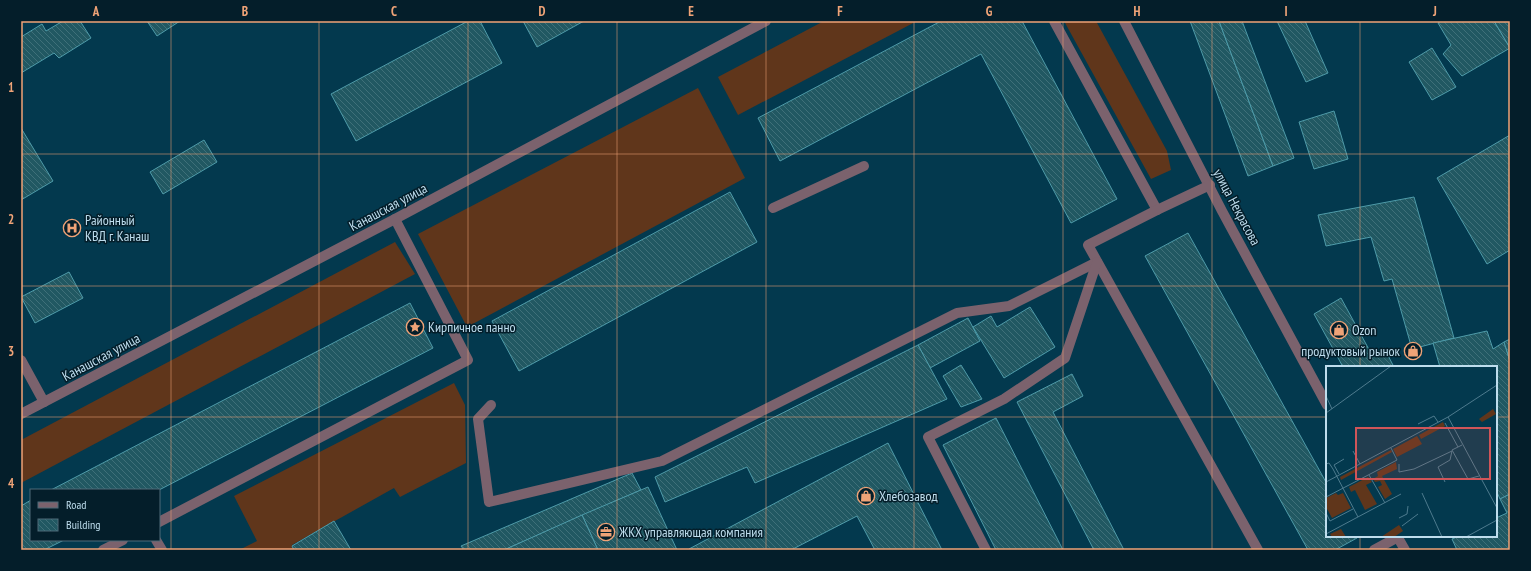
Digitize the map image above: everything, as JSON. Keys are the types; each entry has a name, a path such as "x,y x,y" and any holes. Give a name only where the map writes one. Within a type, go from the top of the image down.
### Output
{"street":[{"name":"Канашская улица","path":"21,414 395,219 766,21"},
{"path":"1054,21 1157,210"},
{"name":"улица Некрасова","path":"1124,21 1326,403"},
{"path":"773,208 864,166"},
{"path":"1210,186 1157,210 1088,245 1258,550"},
{"path":"160,521 468,360 395,219"},
{"path":"491,405 478,419 489,502 662,460 957,314 1010,306 1097,262"},
{"path":"986,550 928,437 1004,399 1065,358 1097,262"},
{"path":"21,360 44,402"},
{"path":"1374,550 1396,537"},
{"path":"1398,537 1405,550"},
{"path":"103,550 121,541"},
{"path":"157,541 162,550"}],"shaded area":[{"path":"824,21 917,21 738,115 718,77"},
{"path":"1064,21 1096,21 1167,151 1171,170 1151,179"},
{"path":"698,88 745,178 467,327 418,234"},
{"path":"395,242 415,274 21,483 21,440"},
{"path":"454,383 465,405 466,463 400,497 394,488 292,545 294,550 239,550 257,541 234,496"}],"building":[{"path":"63,21 80,21 91,38 59,58 54,53 21,73 21,37 42,24 46,31"},
{"path":"147,21 180,21 157,36"},
{"path":"468,21 480,21 502,63 356,141 331,94"},
{"path":"523,21 584,21 537,47"},
{"path":"941,21 1022,21 1117,199 1071,223 981,54 780,161 758,118"},
{"path":"1190,21 1219,21 1273,166 1248,176"},
{"path":"1219,21 1242,21 1294,158 1273,166"},
{"path":"1277,21 1305,21 1328,73 1306,82"},
{"path":"1441,21 1494,21 1510,48 1462,76 1443,54 1451,45 1438,23"},
{"path":"1494,21 1510,21 1510,48"},
{"path":"1432,48 1456,87 1432,100 1409,62"},
{"path":"1334,111 1348,159 1314,169 1299,122"},
{"path":"21,128 53,181 21,200"},
{"path":"1510,135 1510,250 1487,264 1437,178"},
{"path":"204,140 217,162 163,194 150,172"},
{"path":"730,192 757,242 519,371 492,321"},
{"path":"1414,197 1454,338 1412,349 1392,279 1384,281 1371,237 1326,246 1318,215"},
{"path":"1188,233 1326,482 1326,537 1357,538 1335,550 1308,550 1145,256"},
{"path":"69,272 83,298 35,323 21,297"},
{"path":"1341,298 1372,355 1384,348 1393,366 1342,366 1314,314"},
{"path":"410,303 433,348 160,489 53,489"},
{"path":"1030,307 1055,347 1004,378 973,327 991,316 997,327"},
{"path":"968,318 980,341 930,368 918,345"},
{"path":"1487,331 1493,349 1504,342 1510,361 1510,494 1500,499 1497,492 1497,366 1440,366 1433,343"},
{"path":"1510,339 1510,361 1504,342"},
{"path":"918,345 947,399 755,483 747,467 665,502 655,477"},
{"path":"961,365 982,399 961,407 943,376"},
{"path":"1072,374 1083,396 1053,412 1124,550 1094,550 1017,402"},
{"path":"996,418 1063,550 996,550 943,445"},
{"name":"Хлебозавод","path":"888,443 942,550 875,550 857,516 791,550 689,550 689,549"},
{"path":"632,473 641,490 504,550 464,550 461,546"},
{"name":"ЖКХ управляющая компания","path":"648,487 677,550 598,550 582,515"},
{"path":"1510,494 1510,550 1457,550 1452,539 1457,537 1497,537 1497,518 1507,513 1500,499"},
{"path":"30,501 30,541 62,541 44,550 21,550 21,506"},
{"path":"582,515 598,550 504,550"},
{"path":"334,521 351,550 294,550 292,546"}],"place":[{"name":"Районный КВД г. Канаш","path":"72,228"},
{"name":"Кирпичное панно","path":"415,327"},
{"name":"Ozon","path":"1339,330"},
{"name":"продуктовый рынок","path":"1413,351"},
{"name":"Хлебозавод","path":"866,496"},
{"name":"ЖКХ управляющая компания","path":"606,532"}]}
